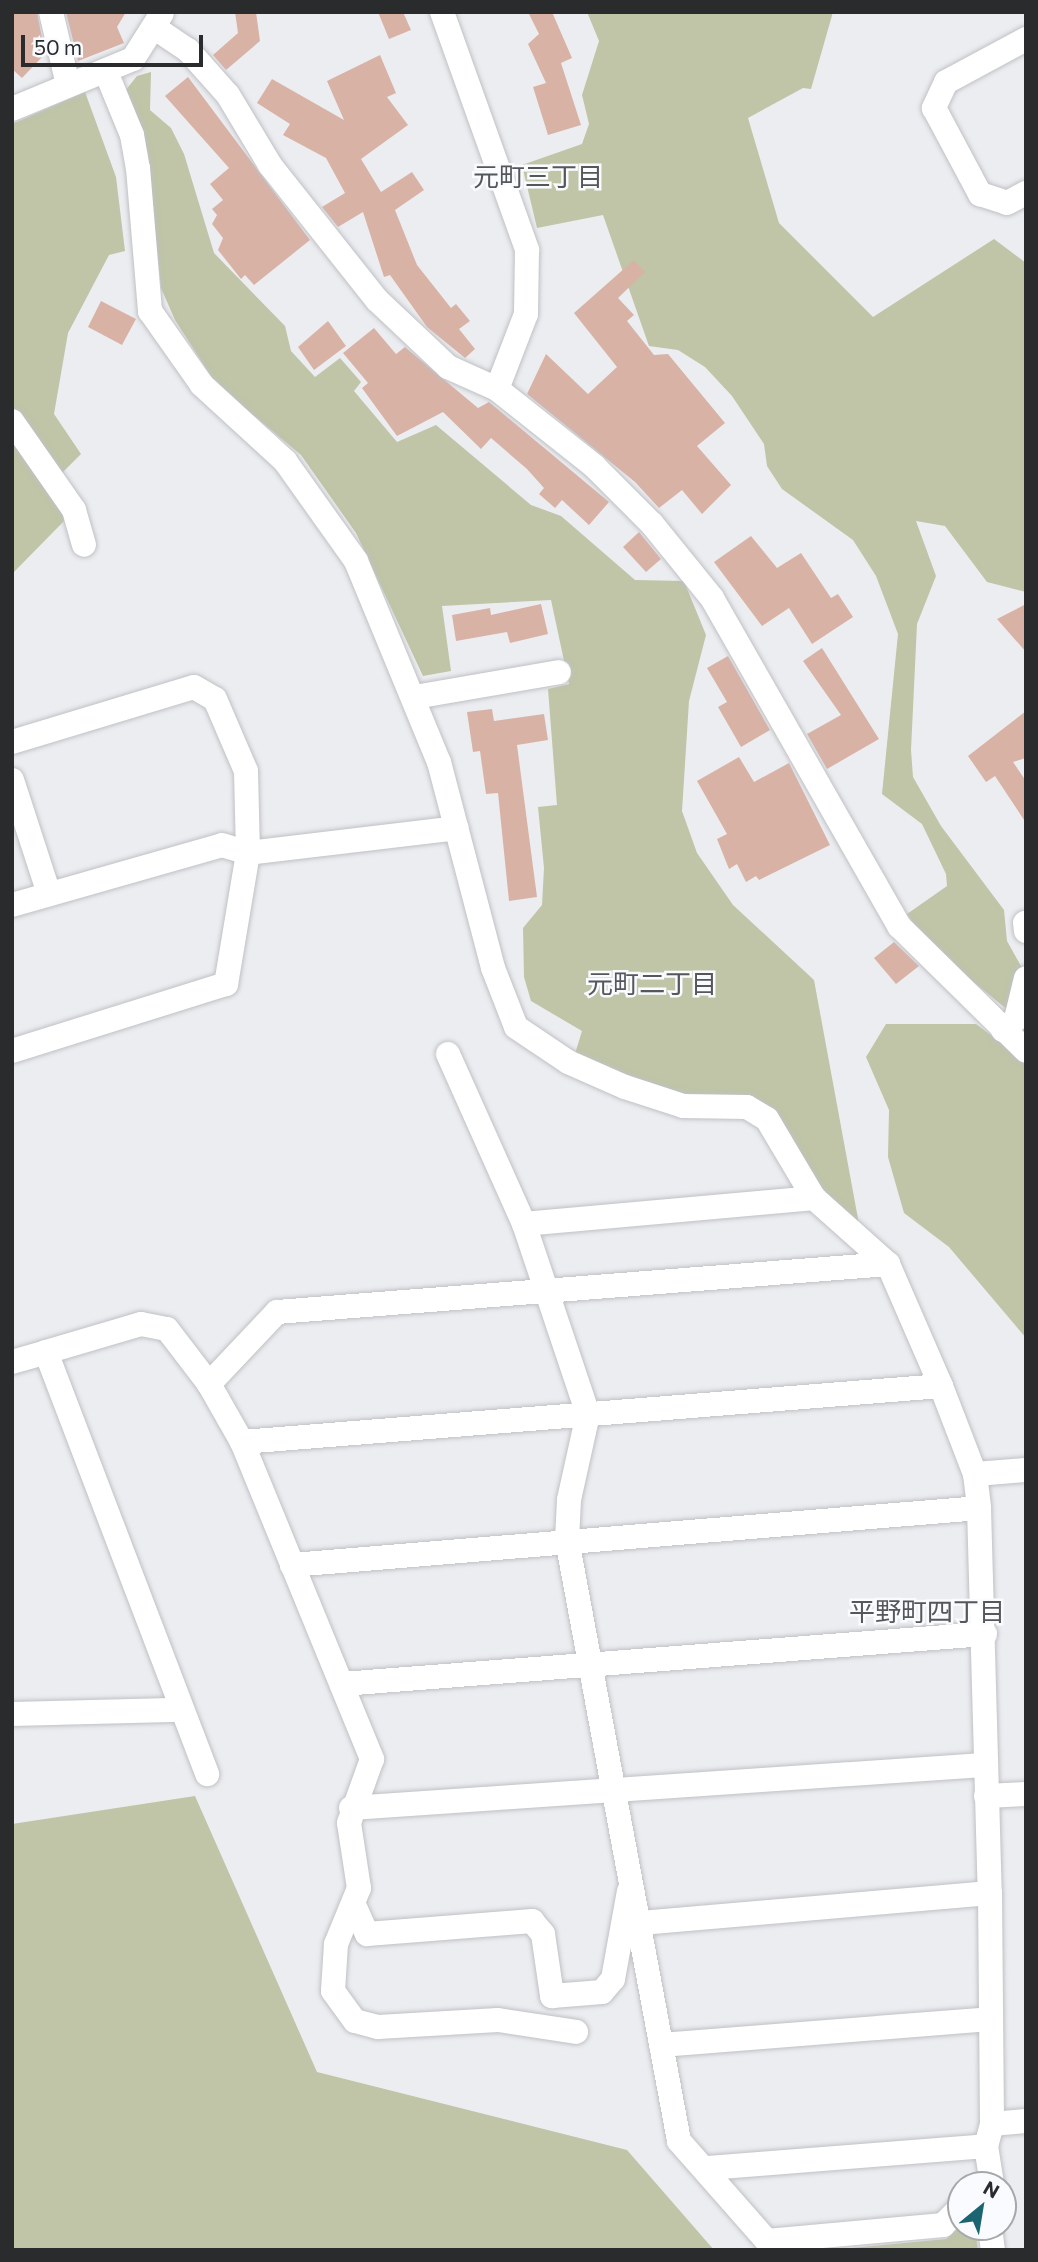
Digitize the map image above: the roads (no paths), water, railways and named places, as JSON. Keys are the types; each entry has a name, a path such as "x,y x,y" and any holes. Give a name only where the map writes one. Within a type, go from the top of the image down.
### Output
{"street":[{"path":"51,12 68,85"},
{"path":"442,12 527,250 526,314 497,389"},
{"path":"12,108 133,59 159,20 228,95 270,165 377,300 448,367 497,389 594,466 652,524 712,598 899,926 1026,1051"},
{"path":"1026,39 946,82 934,108 980,194 1007,203 1026,193"},
{"path":"106,72 132,135 138,168 150,311 202,385 285,461 314,498 356,561 415,696 457,828 493,968 516,1027 568,1062 625,1087 683,1106 747,1107 767,1119 814,1198 888,1264 941,1386 975,1474 979,1508 985,1634 984,1765 990,1893 989,2171"},
{"path":"12,421 74,510 84,545"},
{"path":"415,696 559,672"},
{"path":"12,742 194,687 215,699 246,771 248,853 226,984 12,1051"},
{"path":"12,780 49,894"},
{"path":"12,905 222,845 248,853 457,828"},
{"path":"1025,923 1026,931"},
{"path":"1003,1030 1016,1019 1026,978"},
{"path":"447,1054 524,1224 551,1291 588,1414 569,1500 567,1540 618,1792 630,1883 641,1923 679,2141 708,2168 767,2241 943,2225 947,2221"},
{"path":"524,1224 814,1198"},
{"path":"209,1384 277,1312 888,1264"},
{"path":"12,1362 141,1324 167,1329 209,1384 242,1442 372,1759 352,1808 359,1888 336,1944 333,1991 355,2021 378,2027 498,2020 576,2032"},
{"path":"46,1352 207,1774"},
{"path":"242,1442 941,1386"},
{"path":"975,1474 1026,1470"},
{"path":"292,1565 567,1540 979,1508"},
{"path":"342,1684 985,1634"},
{"path":"12,1714 181,1710"},
{"path":"352,1808 984,1765"},
{"path":"986,1796 1026,1794"},
{"path":"354,1905 367,1934 532,1921 543,1934 552,1996 602,1992 613,1979 630,1883"},
{"path":"641,1923 990,1893"},
{"path":"661,2045 990,2019"},
{"path":"708,2168 989,2135 1026,2121"}],"district":[{"name":"元町三丁目","path":"538,176"},
{"name":"元町二丁目","path":"652,983"},
{"name":"平野町四丁目","path":"927,1611"}]}
